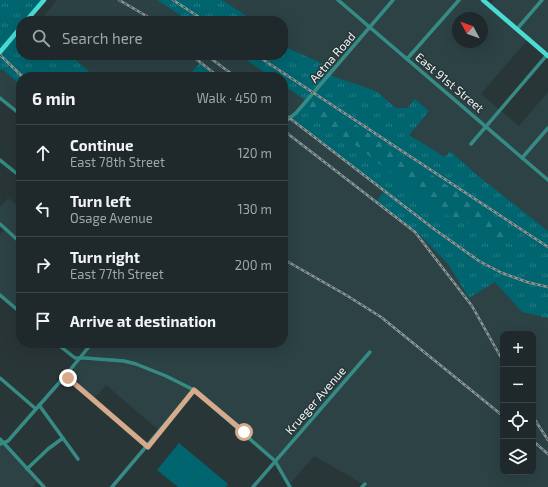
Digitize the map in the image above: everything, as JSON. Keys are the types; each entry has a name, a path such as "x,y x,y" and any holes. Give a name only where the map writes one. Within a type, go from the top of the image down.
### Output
{"main road":[{"path":"30,16 44,0"},
{"path":"483,0 547,56"},
{"path":"0,52 16,33"}],"street":[{"name":"East 91st Street","path":"338,0 548,180"},
{"name":"Aetna Road","path":"288,119 296,113 394,0"},
{"path":"407,60 459,0"},
{"path":"517,29 542,0"},
{"path":"471,144 547,56"},
{"path":"0,98 16,111"},
{"path":"522,158 548,128"},
{"path":"0,160 16,174"},
{"path":"0,224 16,238"},
{"path":"0,295 16,309"},
{"path":"62,348 75,358 79,359 85,358 126,361 166,376 194,390 275,461 290,487"},
{"path":"2,444 8,441 88,348"},
{"name":"Krueger Avenue","path":"253,487 370,352"},
{"path":"65,376 148,447"},
{"path":"0,378 36,409"},
{"path":"112,487 148,447 194,390"},
{"path":"39,405 78,459"},
{"path":"27,469 48,449 63,438"},
{"path":"0,439 2,444 44,487"}],"shaded area":[{"path":"57,0 483,0 489,5 494,0 548,0 548,56 528,39 481,94 519,126 548,92 548,487 368,487 314,456 289,485 275,461 194,391 160,431 106,385 93,400 65,376 88,348 288,348 288,72 31,72 23,60 288,60 288,16 44,16"},
{"path":"2,69 16,82 16,111 0,98 0,72"},
{"path":"8,198 16,204 16,309 0,295 0,235 5,229 0,224 0,207"},
{"path":"3,443 39,481 32,487 0,487 0,444"}],"green space":[{"path":"0,0 44,0 30,16 16,16 16,60 76,60 89,72 16,72 16,82 2,69 0,71"},
{"path":"157,0 222,0 246,16 181,16"},
{"path":"288,48 335,69 329,75 376,91 396,108 407,108 415,99 429,111 409,135 445,157 450,151 477,175 548,231 548,318 522,312 495,282 469,298 448,264 418,233 376,202 384,191 290,118 306,101 288,88 288,72 264,72 246,60 288,60"},
{"path":"200,62 212,72 192,72"},
{"path":"319,100 513,229 517,232 518,240 507,243 472,224 448,216 431,205 353,143 331,128 308,107 309,102"},
{"path":"179,443 228,484 226,487 178,487 157,470"}],"railway":[{"path":"119,0 146,16"},
{"path":"173,0 197,16"},
{"path":"0,55 18,72"},
{"path":"197,60 213,72"},
{"path":"213,60 229,72"},
{"path":"264,60 282,72"},
{"path":"288,76 548,247"},
{"path":"288,117 434,229 479,261 502,273 527,282 548,287"},
{"path":"288,134 415,232 472,306 500,356"},
{"path":"288,262 381,317 500,414"},
{"path":"536,422 548,440"},
{"path":"536,444 548,454"}],"route":[{"path":"68,378 148,447 194,390 244,432"}]}
